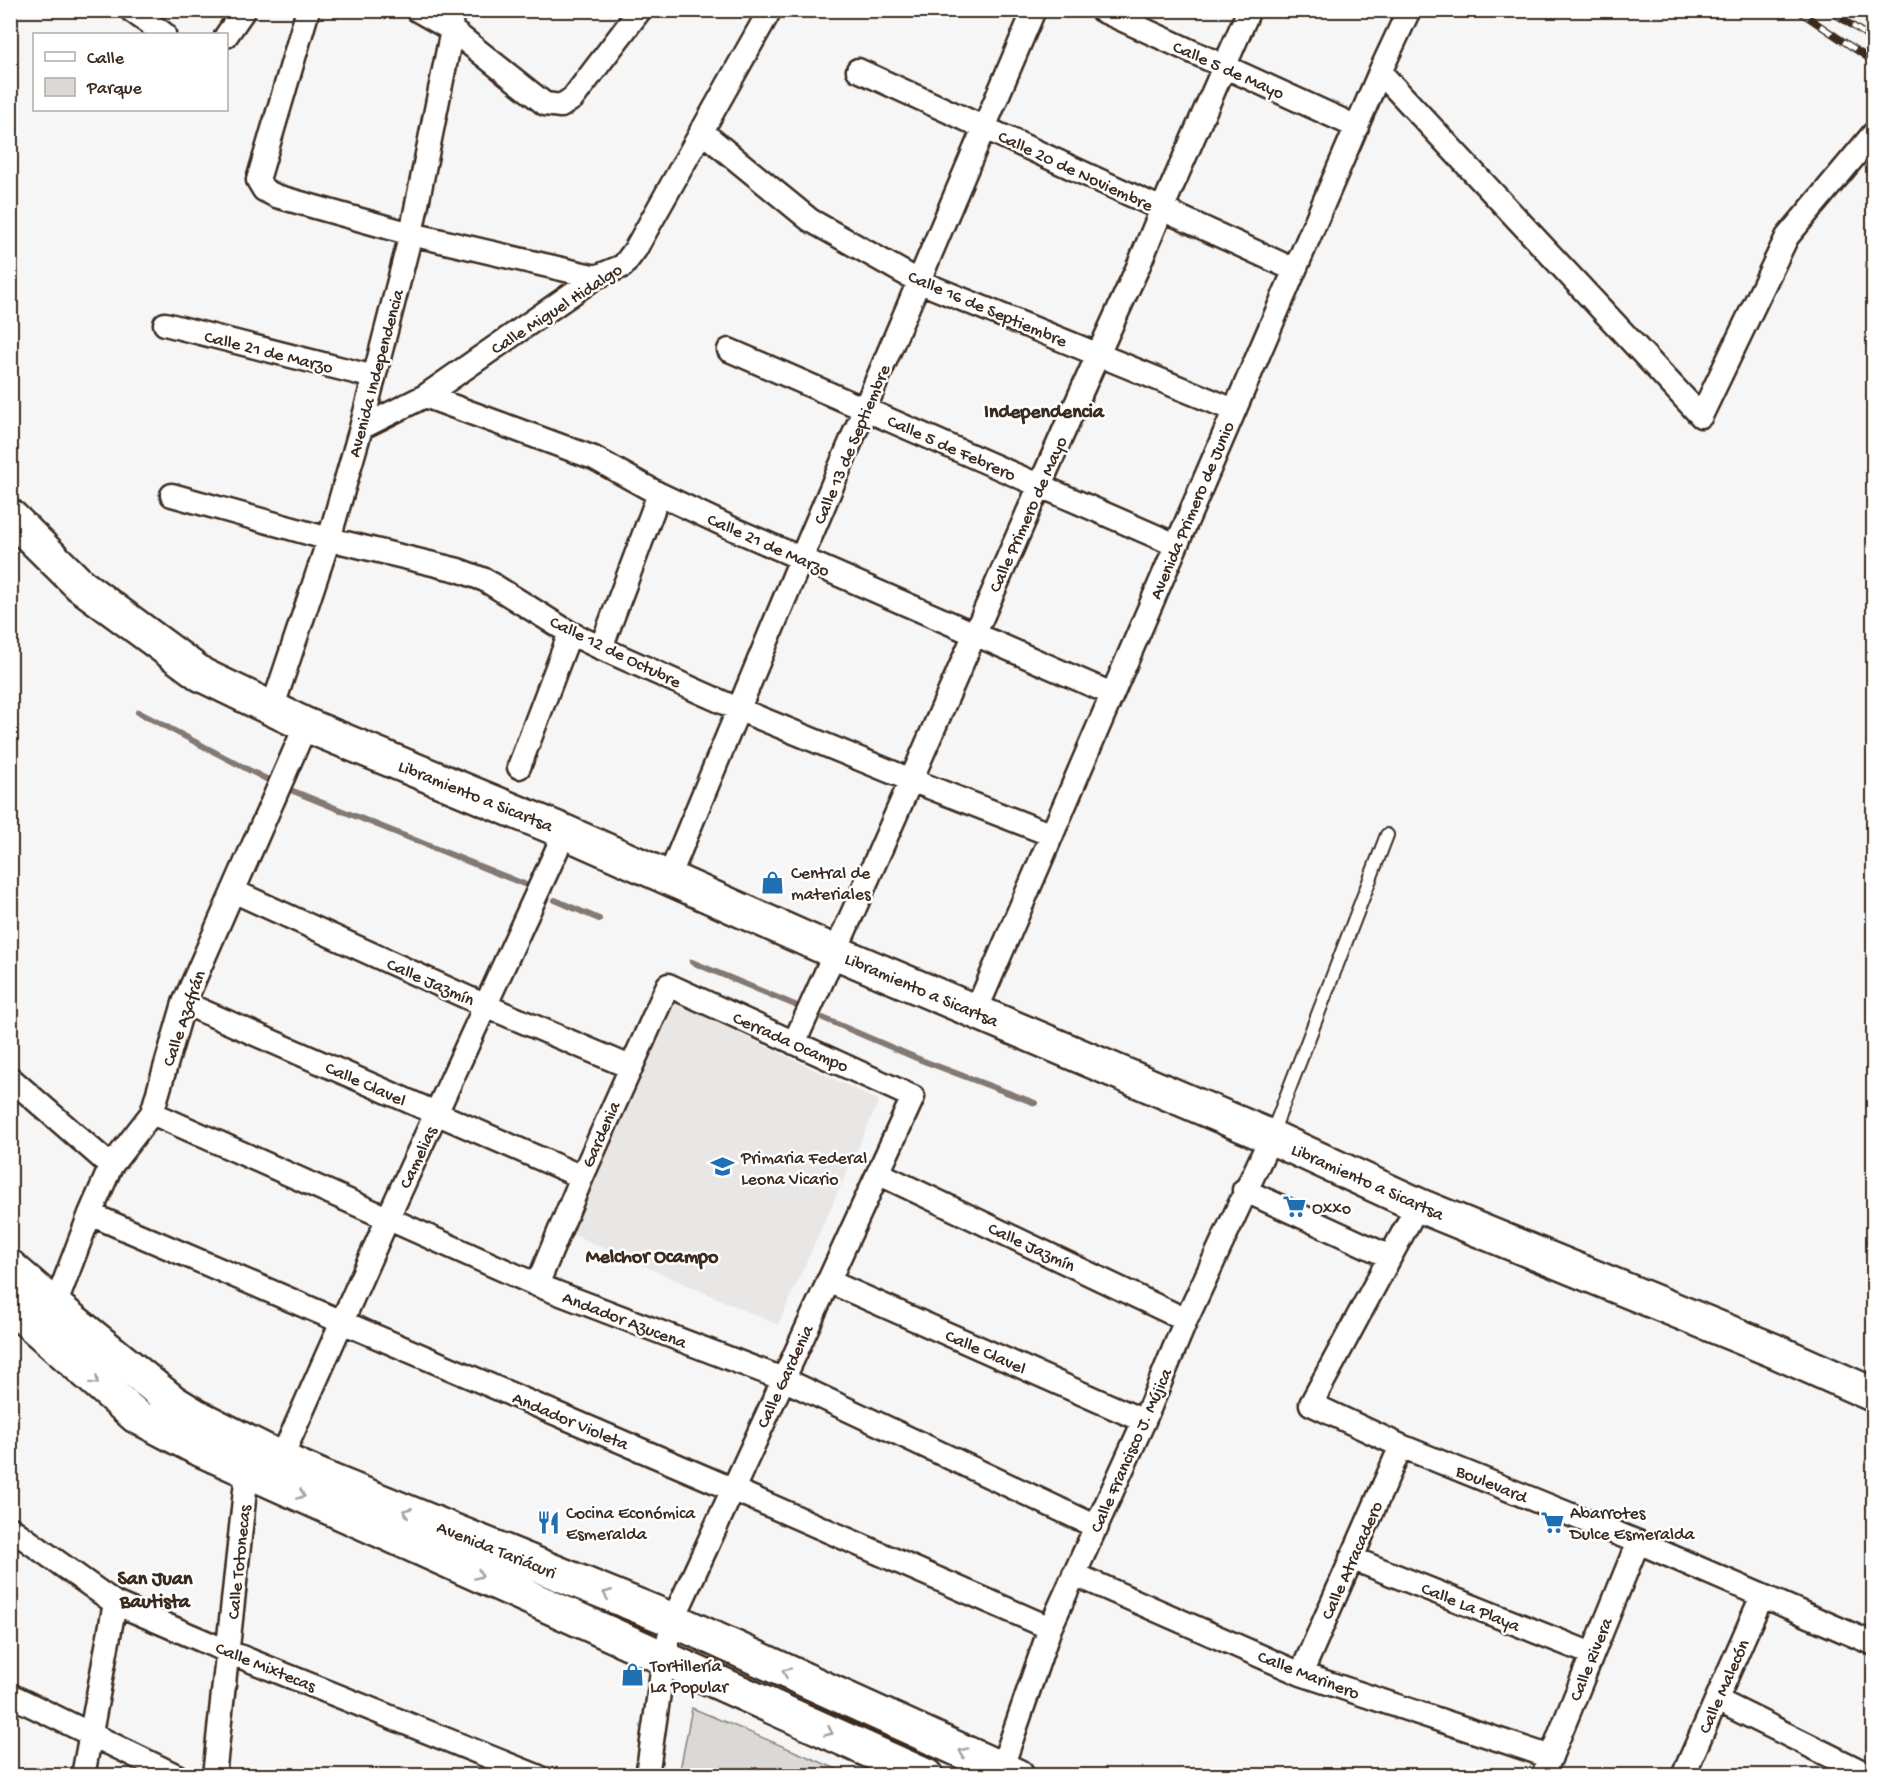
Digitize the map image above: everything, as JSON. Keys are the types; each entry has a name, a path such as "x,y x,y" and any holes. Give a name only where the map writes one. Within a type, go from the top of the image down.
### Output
{"street":[{"path":"131,10 164,33"},
{"path":"228,33 244,10"},
{"path":"308,10 258,180 264,190 276,196 411,234 596,277"},
{"path":"417,10 451,20 545,104 561,106 573,99 640,10"},
{"name":"Calle Miguel Hidalgo","path":"361,428 425,396 596,277 623,266 635,250 770,10"},
{"name":"Calle 13 de Septiembre","path":"669,877 1034,10"},
{"name":"Calle 5 de Mayo","path":"1101,10 1357,127"},
{"name":"Calle Primero de Mayo","path":"794,1043 836,952 974,632 1138,267 1249,10"},
{"name":"Avenida Primero de Junio","path":"976,1011 1380,72 1409,10"},
{"name":"Avenida Independencia","path":"272,709 329,538 361,428 411,234 451,20"},
{"name":"Calle 20 de Noviembre","path":"858,70 1295,270"},
{"path":"1380,72 1701,416 1787,237 1874,133"},
{"name":"Calle 16 de Septiembre","path":"701,131 810,220 920,282 1234,411"},
{"name":"Calle 21 de Marzo","path":"165,324 374,377"},
{"name":"Calle 5 de Febrero","path":"729,350 1176,545"},
{"name":"Calle 21 de Marzo","path":"425,396 594,458 659,494 801,559 974,632 1112,694"},
{"path":"601,648 659,494"},
{"name":"Calle 12 de Octubre","path":"172,495 329,538 459,570 485,580 570,633 601,648 740,710 1052,835"},
{"name":"Libramiento a Sicartsa","path":"10,516 80,585 202,675 272,709 565,832 836,952 1271,1137 1418,1205 1775,1351 1874,1395"},
{"path":"519,767 570,633"},
{"name":"Calle Azafrán","path":"55,1306 111,1166 152,1113 184,1003 306,725"},
{"name":"Camelias","path":"266,1471 343,1323 388,1218 565,832"},
{"name":"Calle Jazmín","path":"233,891 486,1006 630,1067"},
{"name":"Cerrada Ocampo","path":"669,986 913,1097"},
{"name":"Gardenia","path":"537,1285 630,1067 669,986"},
{"name":"Calle Clavel","path":"184,1003 582,1177"},
{"path":"10,1078 111,1166"},
{"name":"Calle Gardenia","path":"647,1776 664,1658 673,1620 913,1097"},
{"name":"Andador Azucena","path":"152,1113 537,1285 783,1379 1097,1527"},
{"name":"Calle Francisco J. Mújica","path":"1005,1773 1050,1628 1144,1421 1244,1190 1271,1137"},
{"name":"Calle Jazmín","path":"878,1173 1186,1320"},
{"path":"1244,1190 1390,1257 1418,1205"},
{"name":"Andador Violeta","path":"90,1214 1050,1628"},
{"name":"Boulevard","path":"1390,1257 1311,1404 1401,1446 1638,1542 1874,1644"},
{"name":"Avenida Tariácuri","path":"10,1267 173,1402 196,1416 266,1471 331,1481 673,1620 1005,1773"},
{"name":"Calle Clavel","path":"828,1281 1144,1421"},
{"name":"Avenida Tariácuri","path":"10,1305 136,1416 266,1471 664,1658 926,1776"},
{"name":"Calle Atracadero","path":"1301,1674 1401,1446"},
{"name":"Calle Totonecas","path":"214,1776 229,1652 266,1471"},
{"name":"Calle Mixtecas","path":"10,1528 115,1603 229,1652 537,1776"},
{"name":"Calle Rivera","path":"1547,1766 1638,1542"},
{"name":"Calle La Playa","path":"1351,1558 1592,1654"},
{"name":"Calle Marinero","path":"1074,1574 1301,1674 1547,1766"},
{"name":"Calle Malecón","path":"1683,1776 1762,1596"},
{"path":"83,1776 115,1603"},
{"path":"10,1695 177,1776"},
{"path":"1717,1700 1871,1776"}],"lane":[{"path":"1271,1137 1387,835"}],"shaded area":[{"name":"Primaria Federal Leona Vicario","path":"669,999 879,1101 778,1325 567,1232"}],"green space":[{"path":"692,1708 851,1775 679,1775"}],"waterway":[{"path":"138,712 270,781"},
{"path":"293,791 524,884"},
{"path":"555,900 599,919"},
{"path":"692,962 795,1005"},
{"path":"823,1018 921,1060 1035,1103"}],"railway":[{"path":"1797,10 1874,62"},
{"path":"1829,10 1874,40"}],"place":[{"name":"Central de materiales","path":"773,882"},
{"name":"Primaria Federal Leona Vicario","path":"723,1167"},
{"name":"Oxxo","path":"1294,1207"},
{"name":"Cocina Económica Esmeralda","path":"548,1522"},
{"name":"Abarrotes Dulce Esmeralda","path":"1552,1522"},
{"name":"Tortillería La Popular","path":"632,1675"}],"district":[{"name":"Independencia","path":"1044,410"},
{"name":"Melchor Ocampo","path":"652,1255"},
{"name":"San Juan Bautista","path":"155,1588"}]}
